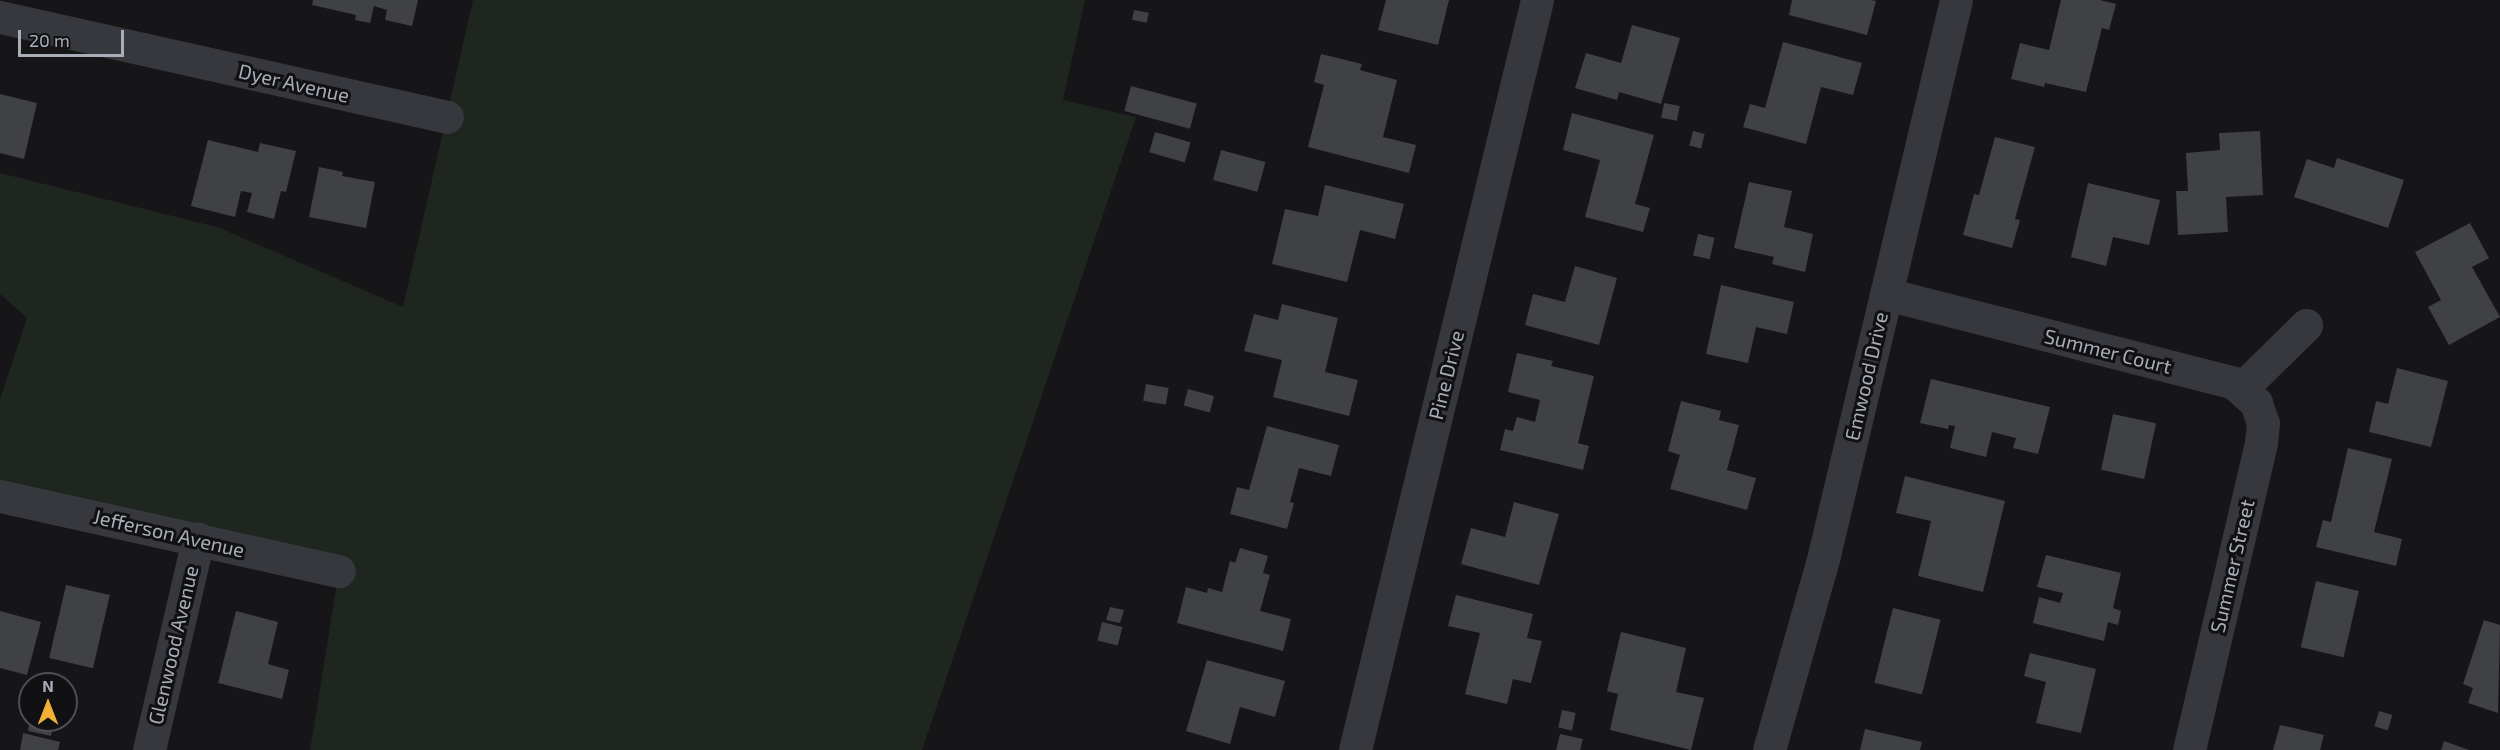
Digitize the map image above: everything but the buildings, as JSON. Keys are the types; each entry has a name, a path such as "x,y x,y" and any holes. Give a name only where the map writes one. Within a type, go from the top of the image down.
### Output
{"street":[{"name":"Pine Drive","path":"1355,750 1537,0"},
{"name":"Emwood Drive","path":"1769,750 1824,555 1956,0"},
{"name":"Dyer Avenue","path":"0,17 447,117"},
{"name":"Summer Court","path":"1886,294 2234,383 2242,388"},
{"path":"2242,388 2306,325"},
{"name":"Summer Street","path":"2189,750 2261,443 2263,423 2256,403 2242,388"},
{"name":"Jefferson Avenue","path":"0,496 339,571"},
{"name":"Glenwood Avenue","path":"149,750 198,539"}],"shaded area":[{"path":"473,0 1085,0 1063,100 1136,117 922,750 310,750 339,571 0,496 0,399 27,318 0,294 0,173 217,227 403,307"}]}
